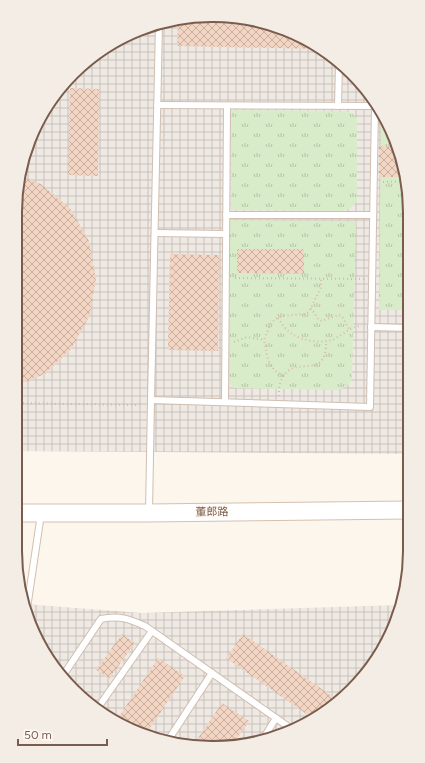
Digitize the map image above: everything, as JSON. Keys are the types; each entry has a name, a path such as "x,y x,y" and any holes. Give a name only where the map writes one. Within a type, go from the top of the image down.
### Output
{"main road":[{"name":"董郎路","path":"22,513 403,510"}],"lane":[{"path":"148,513 152,400 159,29"},
{"path":"338,106 339,70"},
{"path":"157,105 370,106"},
{"path":"224,402 227,106"},
{"path":"152,400 370,407 373,215 377,116"},
{"path":"226,215 373,215"},
{"path":"155,233 226,234"},
{"path":"371,327 403,328"},
{"path":"28,600 41,514"},
{"path":"66,672 101,619 117,616 146,626 286,725"},
{"path":"100,704 152,631"},
{"path":"171,736 212,673"},
{"path":"266,734 276,718"}],"path":[{"path":"374,182 400,182"},
{"path":"225,278 372,279"},
{"path":"283,376 274,370 268,360 264,340 270,325 278,318 282,316 304,314 309,312 321,287 321,279"},
{"path":"311,308 322,321 338,315 342,316 349,329"},
{"path":"278,318 284,327 292,334 302,339 326,341 335,338 349,329 360,326 371,327"},
{"path":"225,342 235,342 247,337 264,340"},
{"path":"278,404 280,382 283,376 290,369 300,366 317,365 322,361 326,349 326,341"},
{"path":"22,403 135,405 152,400"}],"shaded area":[{"path":"200,22 225,22 262,28 297,42 318,54 338,69 364,97 383,128 393,151 397,163 403,200 403,454 22,451 22,200 28,163 42,128 54,107 69,87 97,61 128,42 163,28"},
{"path":"29,604 142,613 395,605 383,635 371,656 356,676 328,702 297,721 274,731 262,735 225,741 200,741 163,735 128,721 107,709 87,694 61,666 42,635"}],"green space":[{"path":"231,110 346,111 352,113 357,118 357,202 350,209 342,211 231,210"},
{"path":"381,124 397,163 403,200 403,310 379,310"},
{"path":"229,220 356,221 352,378 347,386 337,390 234,388 229,383"}],"building":[{"path":"200,22 225,22 262,28 297,42 309,49 177,46 178,26"},
{"path":"70,88 99,89 98,176 68,175"},
{"path":"379,146 391,147 397,163 399,177 379,177"},
{"path":"26,178 41,184 70,208 89,241 96,278 90,315 72,348 45,374 22,383 22,200"},
{"path":"237,249 304,249 304,274 237,273"},
{"path":"170,254 219,255 218,351 168,350"},
{"path":"122,634 135,643 109,679 96,670"},
{"path":"243,634 334,697 308,715 226,658"},
{"path":"158,658 185,676 149,730 119,716"},
{"path":"222,703 249,721 237,739 225,741 196,740"}]}
